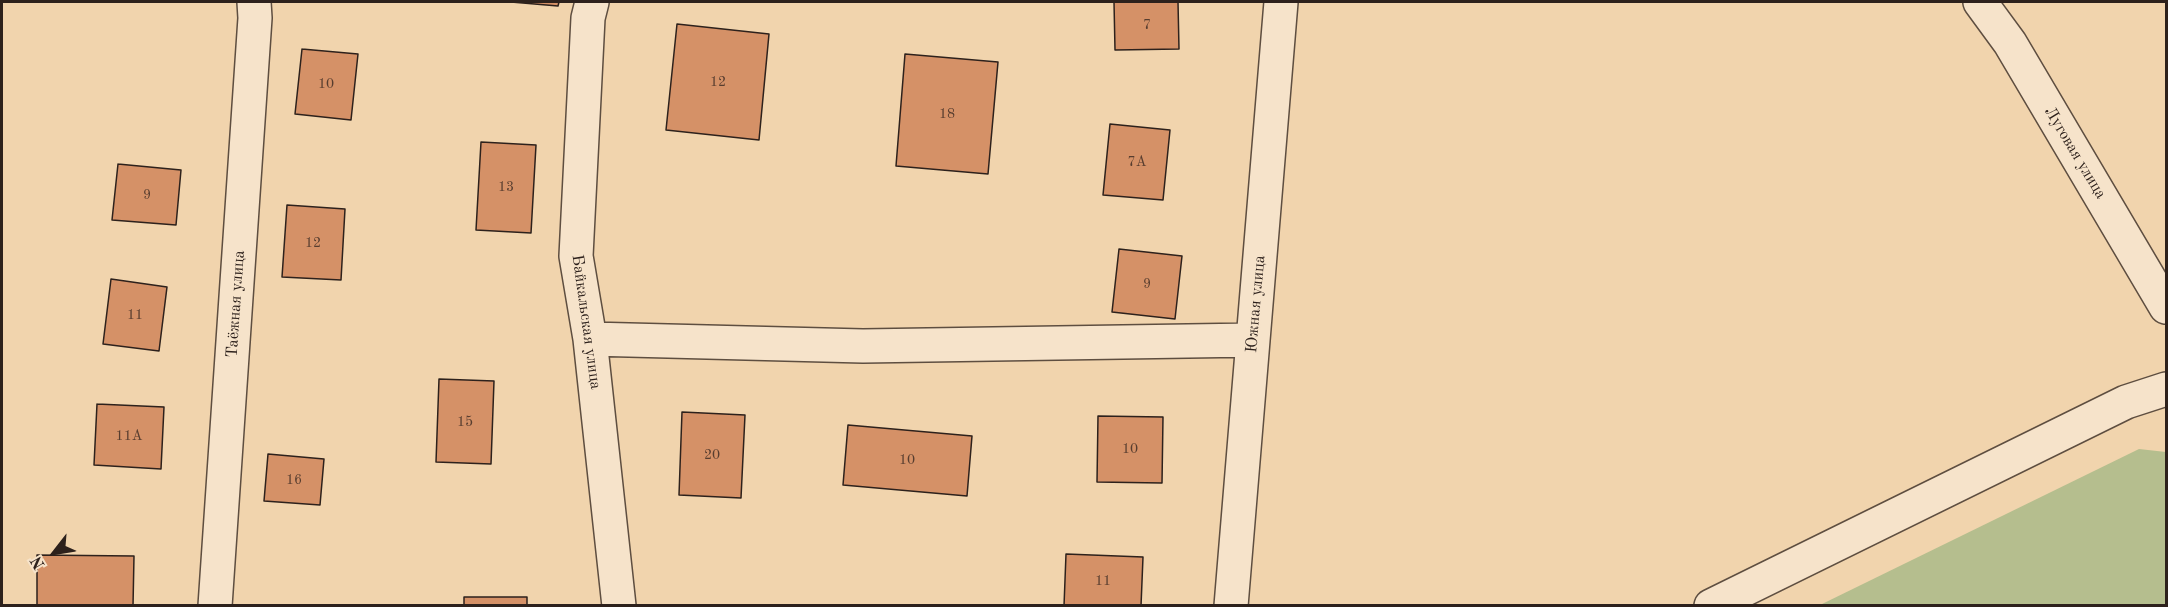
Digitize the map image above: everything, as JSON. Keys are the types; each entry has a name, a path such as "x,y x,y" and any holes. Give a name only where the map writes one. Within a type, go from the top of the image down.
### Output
{"street":[{"name":"Таёжная улица","path":"215,606 254,42 254,2"},
{"name":"Байкальская улица","path":"592,2 588,18 576,256 590,339 619,606"},
{"name":"Южная улица","path":"1231,606 1281,2"},
{"name":"Луговая улица","path":"1980,2 2016,53 2166,308"},
{"path":"590,339 862,345 1253,340"},
{"path":"1711,606 2126,402 2166,389"}],"green space":[{"path":"2139,449 2166,452 2166,605 1820,605"}],"building":[{"path":"511,2 559,2 558,6"},
{"path":"1114,2 1178,2 1179,49 1115,50"},
{"path":"677,24 769,34 759,140 666,130"},
{"path":"302,49 358,54 351,120 295,114"},
{"path":"905,54 998,62 988,174 896,166"},
{"path":"1110,124 1170,130 1163,200 1103,195"},
{"path":"481,142 536,145 531,233 476,230"},
{"path":"118,164 181,170 176,225 112,220"},
{"path":"287,205 345,209 341,280 282,277"},
{"path":"1119,249 1182,256 1175,319 1112,312"},
{"path":"111,279 167,287 159,351 103,344"},
{"path":"439,379 494,381 491,464 436,462"},
{"path":"97,404 164,407 161,469 94,465"},
{"path":"682,412 745,415 741,498 679,495"},
{"path":"1098,416 1163,417 1162,483 1097,482"},
{"path":"848,425 972,436 967,496 843,485"},
{"path":"268,454 324,459 320,505 264,501"},
{"path":"1066,554 1143,557 1141,606 1064,606"},
{"path":"37,555 134,556 133,606 37,606"},
{"path":"464,597 527,597 527,606 464,606"}]}
